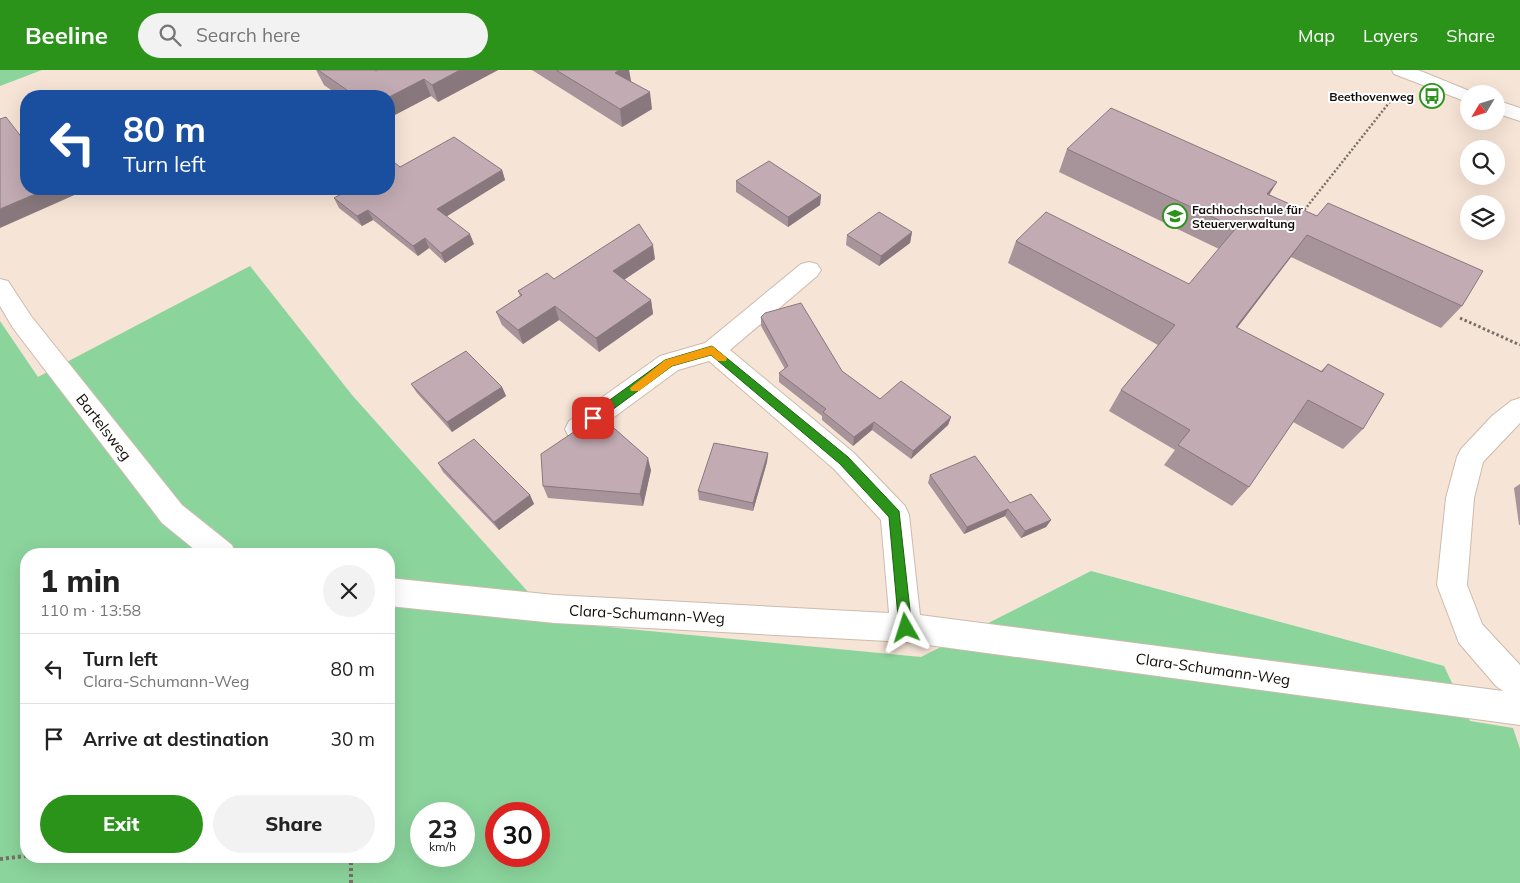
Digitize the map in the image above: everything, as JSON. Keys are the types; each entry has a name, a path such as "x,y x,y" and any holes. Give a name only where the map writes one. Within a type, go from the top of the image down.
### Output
{"street":[{"path":"1406,72 1460,93"},
{"path":"578,429 668,363 712,350 809,270"},
{"name":"Bartelsweg","path":"0,287 22,322 172,514 214,548"},
{"path":"712,350 844,461 895,515 906,628"},
{"path":"1520,408 1501,424 1471,458 1460,498 1452,585 1470,633 1507,675 1520,684"},
{"name":"Clara-Schumann-Weg","path":"395,593 556,609 906,628 1520,709"}],"path":[{"path":"1298,219 1406,72"},
{"path":"1460,318 1520,345"},
{"path":"0,859 20,857"},
{"path":"351,863 351,883"}],"green space":[{"path":"0,70 42,70 0,86"},
{"path":"250,266 352,395 555,622 921,657 1091,571 1444,666 1470,721 1513,728 1520,749 1520,883 0,883 0,321 38,377"}],"building":[{"path":"318,70 460,70 432,85 424,79 395,94 395,90 347,90"},
{"path":"556,70 619,70 615,73 650,92 620,109"},
{"path":"1111,108 1277,182 1267,194 1317,216 1328,203 1483,271 1462,306 1307,235 1236,327 1322,372 1328,364 1384,394 1363,429 1308,400 1249,487 1178,445 1190,430 1121,390 1175,325 1016,241 1046,212 1189,284 1236,228 1067,149"},
{"path":"6,117 20,135 20,195 33,195 0,209 0,119"},
{"path":"454,137 502,170 437,209 470,234 441,253 425,238 413,246 368,210 357,216 334,198 339,195 395,195 395,163 400,167"},
{"path":"769,161 821,195 788,217 736,181"},
{"path":"879,212 912,232 881,256 847,235"},
{"path":"639,224 653,245 613,271 651,300 596,338 555,306 518,330 496,312 522,295 518,291 547,273 554,279"},
{"path":"801,303 842,371 880,399 901,381 951,417 913,451 874,422 854,437 823,412 826,409 779,373 788,366 761,317 765,313"},
{"path":"466,351 502,387 447,422 411,384"},
{"path":"599,415 648,458 640,494 543,486 541,454"},
{"path":"474,439 530,495 494,522 438,463"},
{"path":"714,443 768,453 753,503 698,491"},
{"path":"975,456 1010,503 1031,494 1051,520 1025,531 1008,509 967,527 930,475"}],"slow traffic":[{"path":"635,388 668,363 712,350 722,358"}],"place":[{"name":"Beethovenweg","path":"1432,96"},
{"name":"Fachhochschule für Steuerverwaltung","path":"1175,216"}],"route":[{"path":"593,418 668,363 712,350 844,461 895,515 906,628"}]}
